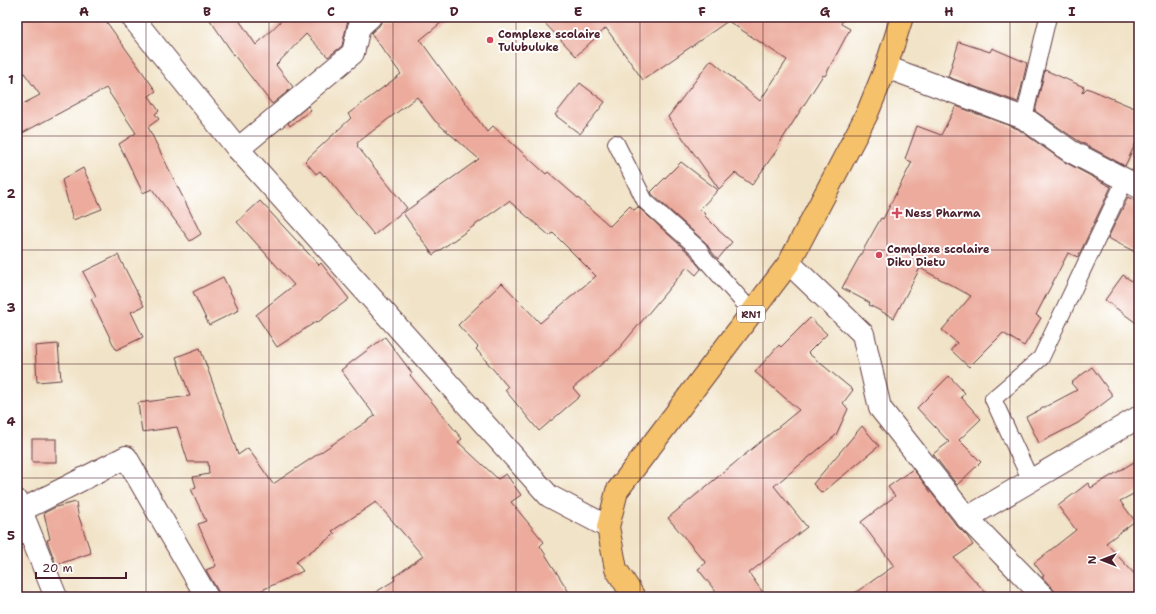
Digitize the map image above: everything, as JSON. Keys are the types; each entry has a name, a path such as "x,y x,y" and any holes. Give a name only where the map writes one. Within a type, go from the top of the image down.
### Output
{"highway":[{"name":"RN1","path":"634,597 616,569 608,527 617,492 789,263 866,114 886,67 902,17"}],"street":[{"path":"132,17 238,149 549,496 608,527"},
{"path":"238,149 353,53 359,27 370,17"},
{"path":"886,67 1024,118 1070,151 1132,183"},
{"path":"789,263 862,334 880,408 967,518 1044,597"},
{"path":"967,518 1139,417"},
{"path":"56,597 19,505 126,456 207,597"}],"lane":[{"path":"1024,118 1048,17"},
{"path":"616,143 645,200 699,249 704,258 752,312"},
{"path":"1031,481 993,399 1041,358 1132,183"}],"building":[{"path":"26,17 103,17 156,91 149,96 159,111 155,114 159,119 148,127 201,234 190,241 152,189 143,193 119,144 136,133 106,88 17,136 17,107 40,95 17,63 17,23"},
{"path":"208,17 237,17 256,45 285,17 351,17 347,24 342,46 328,57 306,34 276,65 293,87 272,104 234,55"},
{"path":"382,17 448,17 420,40 487,132 493,126 546,174 548,172 610,226 630,206 634,210 638,207 691,255 701,269 696,275 687,267 616,352 573,388 580,396 539,431 505,390 508,387 476,349 478,347 458,325 502,283 540,323 596,276 553,233 550,236 509,201 433,255 403,213 479,159 435,121 417,97 357,143 357,146 407,208 374,235 325,175 324,176 320,171 316,174 305,161 351,118 348,114 401,74 371,33 379,26 382,21"},
{"path":"539,17 844,17 841,24 850,29 825,76 823,75 778,146 779,147 752,185 735,173 719,189 668,117 711,60 760,101 787,60 728,21 643,80 606,28 576,56"},
{"path":"959,42 990,52 992,48 1027,63 1018,102 948,77"},
{"path":"1045,70 1084,87 1082,93 1087,88 1139,110 1139,136 1125,166 1077,140 1035,111"},
{"path":"580,83 605,102 580,134 555,115"},
{"path":"308,106 311,110 290,126 288,123"},
{"path":"956,106 1018,129 1063,161 1111,187 1078,257 1068,253 1036,315 1041,318 1024,346 1003,333 969,367 951,350 957,343 942,330 971,296 920,268 894,318 869,305 870,303 842,288 881,218 883,219 912,162 905,159 917,126 941,135"},
{"path":"681,162 718,190 700,209 718,230 732,242 718,259 705,242 651,192"},
{"path":"83,168 102,209 73,220 62,180"},
{"path":"1128,197 1139,203 1139,254 1108,238"},
{"path":"260,201 319,265 321,263 349,299 318,322 317,321 277,347 256,315 294,285 237,222"},
{"path":"118,255 144,306 131,312 143,337 116,350 91,299 96,296 83,272"},
{"path":"1123,275 1139,286 1139,325 1105,300"},
{"path":"223,277 239,310 209,325 193,292"},
{"path":"810,318 827,334 808,353 853,390 843,403 848,409 836,435 774,486 807,527 749,573 766,597 720,597 698,569 706,563 668,518 799,410 755,372 779,345 781,347"},
{"path":"385,337 412,373 410,375 462,439 458,442 498,479 506,474 521,495 511,502 544,542 540,546 572,597 368,597 395,580 394,577 423,556 376,502 332,531 335,534 296,562 303,571 247,597 219,597 218,591 206,570 216,566 198,524 206,521 191,489 196,487 193,477 209,474 208,462 188,462 177,427 142,432 138,403 190,396 176,357 200,348 238,455 248,448 273,484 375,416 341,370"},
{"path":"58,344 61,380 37,382 35,346"},
{"path":"1092,367 1113,396 1078,423 1039,443 1026,417 1077,390 1071,383"},
{"path":"949,376 965,393 961,397 981,419 959,440 981,462 957,485 933,454 949,442 917,408"},
{"path":"862,426 879,446 822,493 813,484"},
{"path":"32,439 56,439 56,462 32,462"},
{"path":"1139,459 1139,491 1120,501 1135,521 1106,543 1139,579 1139,597 1056,597 1053,589 1042,577 1044,576 1034,563 1076,530 1058,506 1088,483 1091,488"},
{"path":"913,469 973,545 954,558 990,597 849,597 894,566 861,522 895,496 888,487"},
{"path":"76,502 78,514 91,553 56,565 47,540 50,539 44,513 56,507"}],"place":[{"name":"Complexe scolaire Tulubuluke","path":"490,40"},
{"name":"Ness Pharma","path":"897,213"},
{"name":"Complexe scolaire Diku Dietu","path":"879,255"}]}
